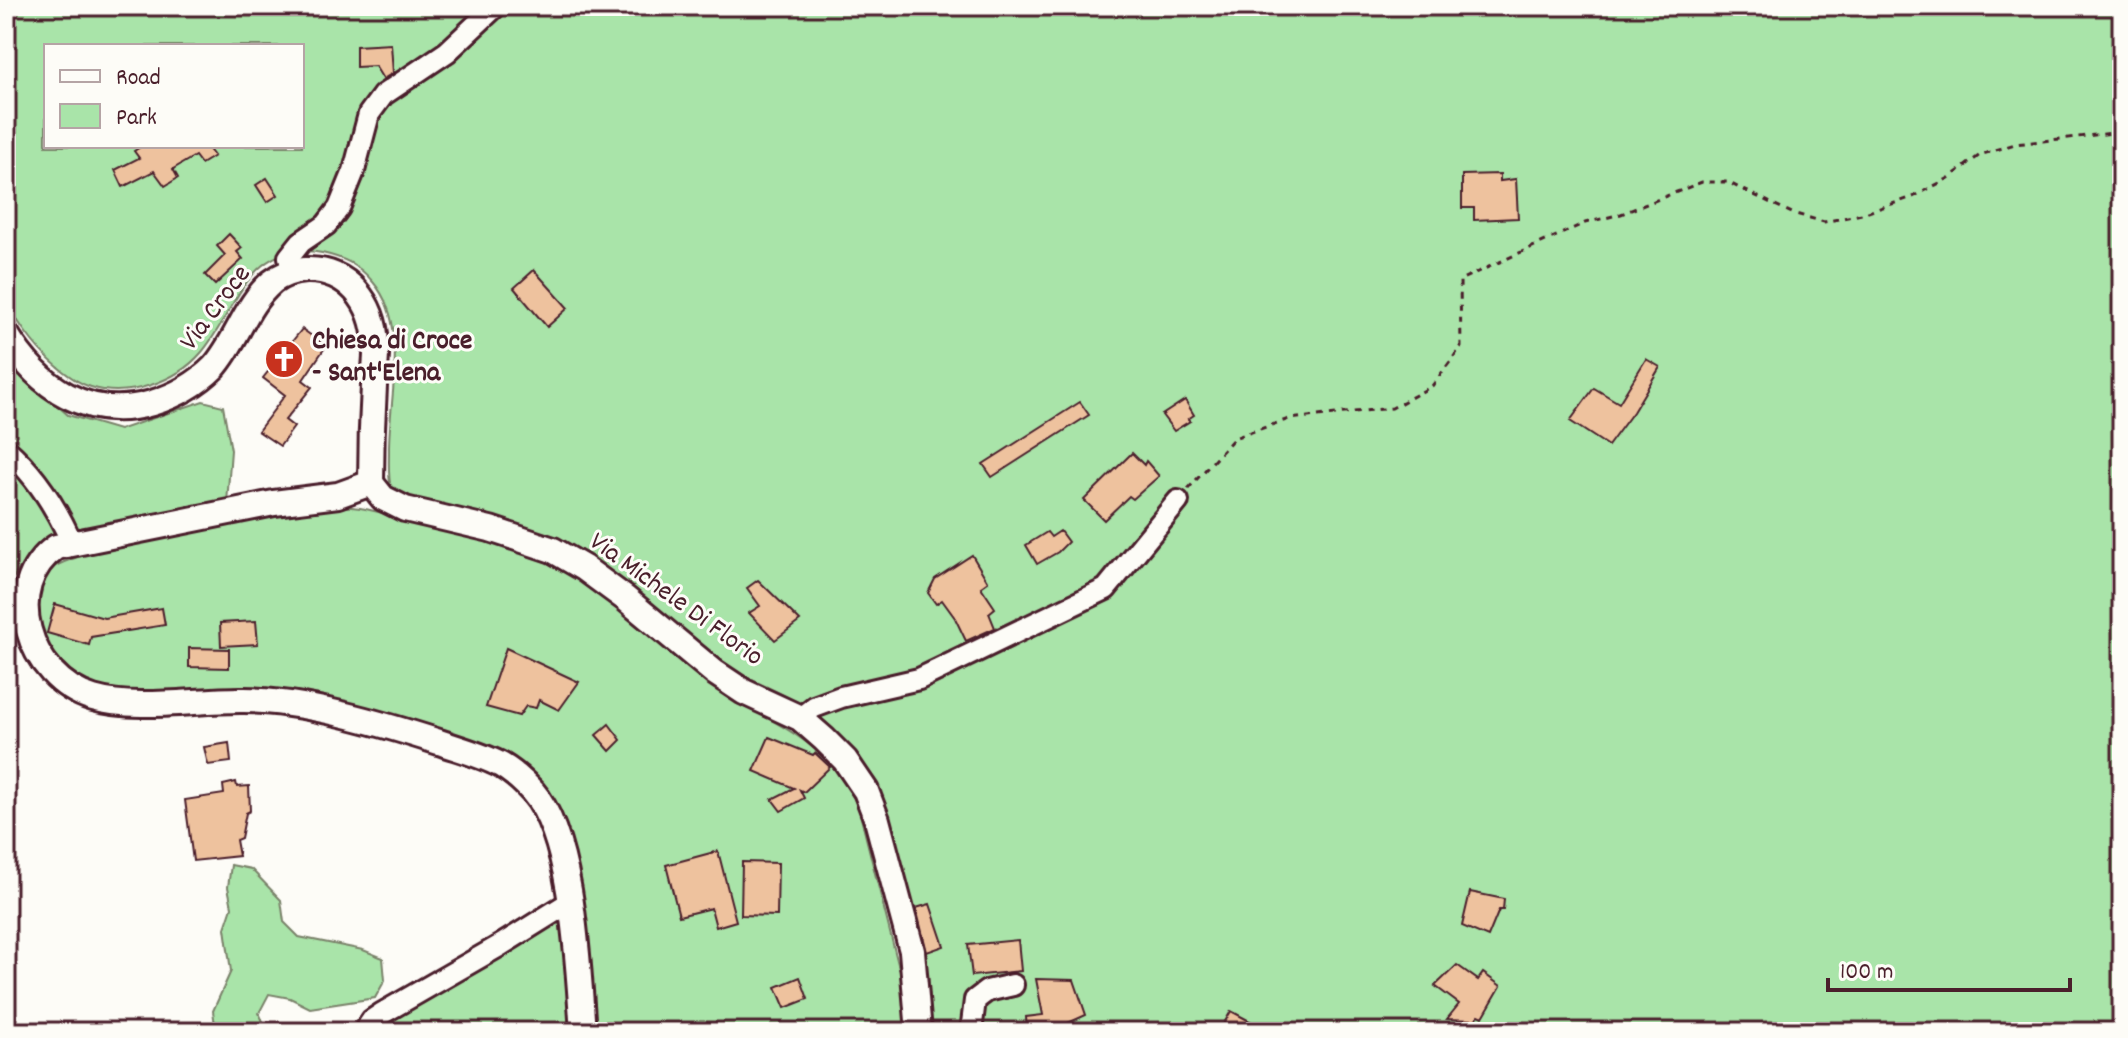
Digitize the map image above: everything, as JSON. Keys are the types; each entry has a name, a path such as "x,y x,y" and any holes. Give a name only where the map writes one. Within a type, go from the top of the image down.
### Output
{"street":[{"path":"292,271 289,257 301,242 326,225 339,208 354,171 369,114 383,95 447,52 496,6"},
{"name":"Via Croce","path":"6,334 36,373 60,391 83,404 127,409 165,399 200,379 230,345 252,302 275,279 292,271 313,270 346,280 361,295 371,316 376,343 371,483"},
{"path":"6,449 39,486 61,519 72,543"},
{"path":"371,483 338,495 274,503 72,543 46,552 30,566 16,595 16,617 26,647 52,677 77,692 111,702 276,701 421,736 500,765 517,776 535,794 549,816 565,868 583,1032"},
{"name":"Via Michele Di Florio","path":"371,483 383,498 405,509 490,529 553,550 584,568 714,672 744,692 800,718 845,760 866,791 871,805 912,951 919,1032"},
{"path":"800,718 814,707 841,697 919,679 1106,589 1178,501"},
{"path":"364,1032 372,1020 381,1014 570,902"},
{"path":"971,1032 975,1000 987,991 1013,985"}],"path":[{"path":"1178,501 1234,438 1289,419 1392,408 1432,386 1461,347 1460,280 1585,223 1621,214 1702,182 1727,182 1792,213 1824,222 1862,214 1913,197 1949,178 1980,155 2015,144 2122,132"}],"green space":[{"path":"6,6 2122,6 2122,1032 931,1032 929,979 924,948 888,814 871,775 840,736 803,705 723,663 624,582 582,552 539,531 411,497 391,488 389,452 394,341 385,300 362,271 344,260 322,253 297,251 277,256 260,267 247,282 213,337 191,363 151,385 120,391 105,390 86,385 65,373 38,348 13,313 4,267"},
{"path":"6,351 20,372 68,415 119,430 203,401 223,406 231,450 227,503 41,545 24,561 10,583 6,580"},
{"path":"311,506 348,506 377,512 503,546 556,567 592,588 716,687 816,750 833,766 859,810 900,972 908,1032 595,1032 593,1000 564,825 542,786 444,734 106,693 68,679 41,652 34,579 46,571 100,551"},
{"path":"231,865 251,869 281,900 284,922 299,937 363,950 383,958 385,980 375,998 310,1008 290,998 269,994 259,1013 268,1032 216,1032 213,1011 231,971 225,928 232,907 228,887"},
{"path":"561,903 575,1032 391,1032 400,996"}],"building":[{"path":"391,44 393,73 383,79 375,66 356,67 356,46"},
{"path":"139,148 208,148 214,156 201,164 195,156 173,169 178,178 165,186 154,171 123,187 115,170 139,158 134,151"},
{"path":"1500,174 1500,181 1516,179 1518,218 1474,220 1474,208 1462,208 1462,175"},
{"path":"267,178 278,195 267,202 256,185"},
{"path":"229,234 242,248 237,252 243,259 215,285 205,275 225,255 217,246"},
{"path":"534,270 568,308 547,327 514,288"},
{"path":"302,329 326,346 303,380 312,387 285,420 294,427 280,446 258,431 285,395 263,378"},
{"path":"1646,359 1660,367 1608,446 1570,421 1594,388 1619,403"},
{"path":"1185,400 1194,415 1174,431 1162,415"},
{"path":"1080,402 1089,415 992,477 983,464"},
{"path":"1132,453 1144,465 1146,461 1159,476 1133,499 1129,496 1104,520 1084,500"},
{"path":"1060,531 1068,542 1037,564 1026,545 1047,532 1051,537"},
{"path":"972,555 988,582 981,587 995,608 989,613 995,628 966,641 942,600 936,604 928,593 935,579"},
{"path":"758,580 800,621 775,640 749,613 760,606 747,588"},
{"path":"55,604 104,618 162,608 165,625 91,637 89,645 47,633"},
{"path":"256,621 258,644 221,646 220,623"},
{"path":"189,648 229,649 229,668 189,667"},
{"path":"506,648 579,682 559,710 539,700 536,708 526,706 519,716 486,707"},
{"path":"609,724 621,740 610,751 596,735"},
{"path":"769,737 813,755 815,753 830,767 804,792 800,790 804,798 781,811 772,799 794,788 754,771"},
{"path":"229,743 231,762 208,765 204,747"},
{"path":"236,782 237,787 249,786 250,811 246,813 241,838 236,840 239,856 193,861 185,800 224,794 223,785"},
{"path":"718,851 736,921 716,927 711,908 679,916 666,865"},
{"path":"742,862 778,863 777,916 741,915"},
{"path":"1470,892 1504,899 1503,910 1499,910 1488,937 1462,926"},
{"path":"930,904 944,946 927,952 916,908"},
{"path":"1018,940 1021,971 972,976 968,945"},
{"path":"1457,965 1478,980 1483,973 1501,986 1483,1017 1479,1015 1475,1020 1447,1019 1459,1004 1435,986"},
{"path":"800,977 808,999 785,1008 776,987"},
{"path":"1036,979 1074,980 1086,1015 1068,1023 1067,1032 1027,1032 1026,1017 1043,1015"},
{"path":"1231,1011 1270,1032 1219,1032"}],"place":[{"name":"Chiesa di Croce - Sant'Elena","path":"284,359"}]}
